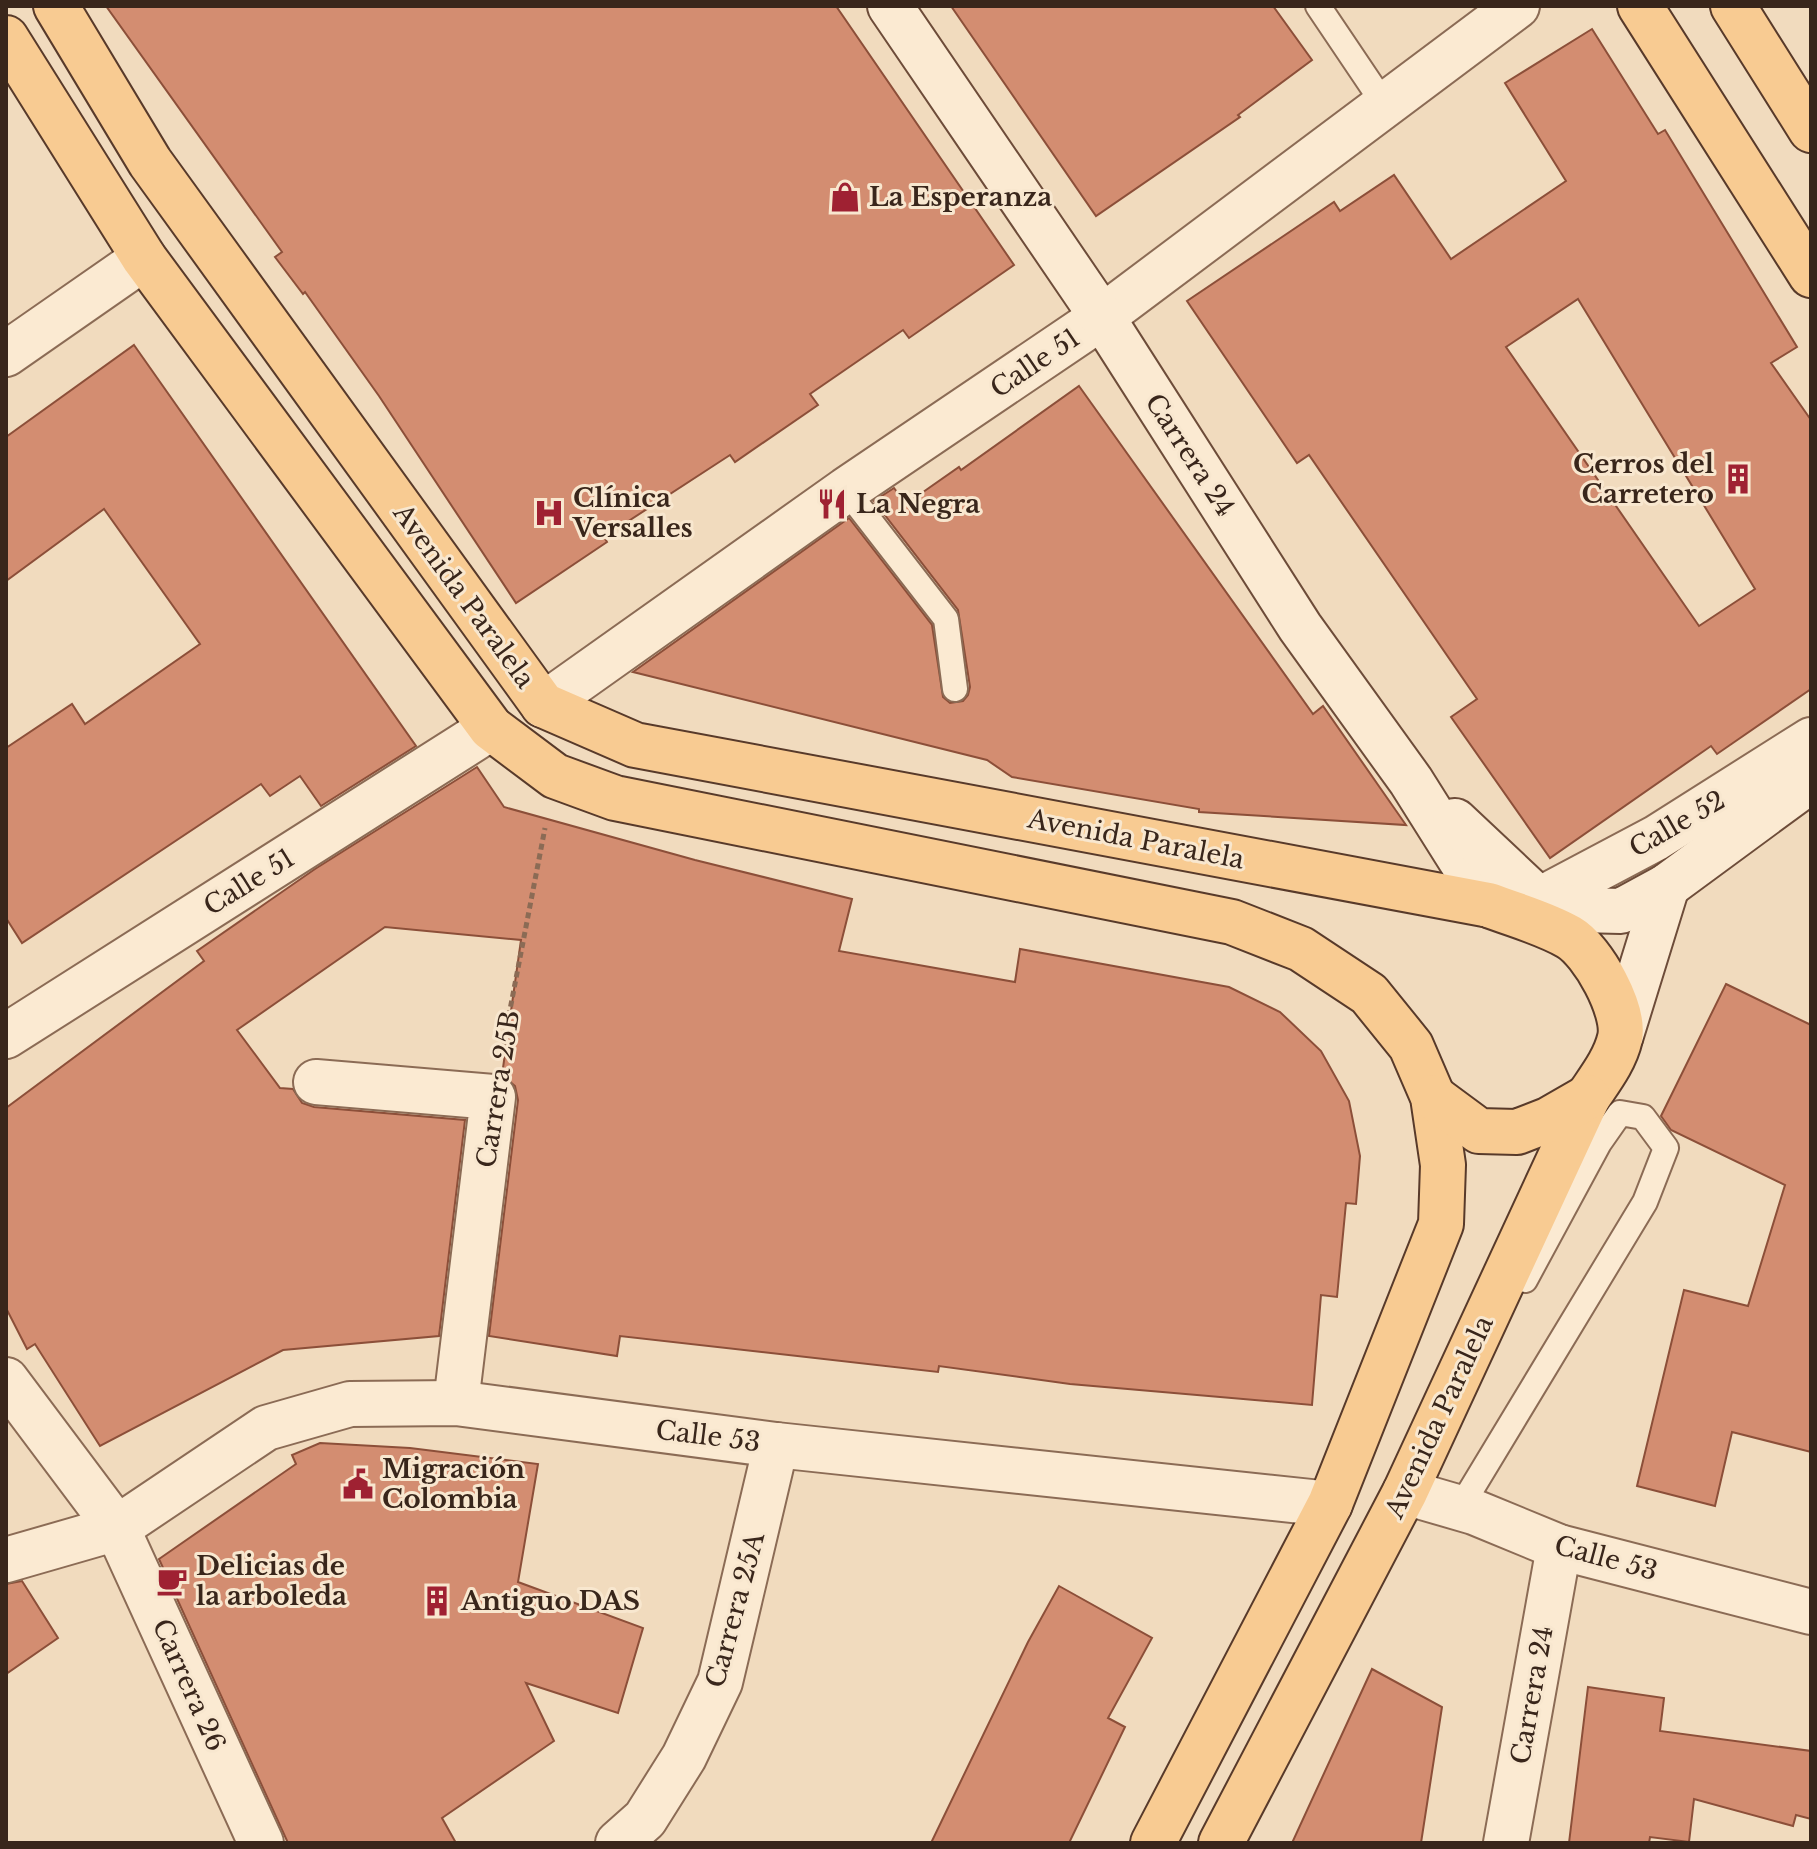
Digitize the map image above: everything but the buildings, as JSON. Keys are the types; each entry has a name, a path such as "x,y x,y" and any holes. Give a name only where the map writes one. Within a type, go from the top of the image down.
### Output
{"main road":[{"name":"Avenida Paralela","path":"56,6 150,162 543,705 635,745 1489,905 1571,938 1597,966 1611,992 1621,1035 1611,1063 1588,1097 1405,1492 1221,1843"},
{"path":"1640,6 1811,275"},
{"path":"1733,6 1811,130"},
{"path":"6,38 144,258 491,728 555,776 615,798 1232,922 1301,949 1369,994 1411,1046 1433,1097 1443,1165 1441,1224 1330,1504 1153,1843"},
{"path":"1433,1097 1479,1131 1517,1132 1548,1120 1588,1097"}],"street":[{"name":"Carrera 24","path":"890,6 1102,317 1300,627 1411,781 1489,905"},
{"name":"Calle 51","path":"543,705 846,490 1102,317 1517,6"},
{"path":"6,354 144,258"},
{"name":"Calle 51","path":"6,1036 491,728"},
{"name":"Calle 52","path":"1539,900 1656,838 1811,740"},
{"name":"Calle 52","path":"1411,781 1539,900 1580,910 1621,911 1667,886 1811,780"},
{"name":"Calle 52","path":"1621,1035 1667,886"},
{"path":"316,1082 493,1097"},
{"name":"Carrera 25B","path":"456,1403 493,1097"},
{"name":"Carrera 26","path":"6,1380 117,1528 261,1843"},
{"name":"Calle 53","path":"117,1528 266,1428 350,1404 456,1403 776,1445 1330,1504"},
{"name":"Carrera 25A","path":"618,1843 645,1819 684,1757 720,1682 776,1445"},
{"name":"Calle 53","path":"1405,1492 1460,1508 1559,1547 1811,1612"},
{"path":"6,1560 117,1528"},
{"name":"Carrera 24","path":"1506,1843 1559,1547"}],"lane":[{"path":"1318,6 1384,104"},
{"path":"846,490 946,619 955,689"},
{"path":"1460,1508 1645,1202 1666,1148 1643,1117 1620,1113 1599,1143 1510,1308 1465,1363"}],"path":[{"name":"Carrera 25B","path":"493,1097 555,776"}],"place":[{"name":"La Esperanza","path":"845,197"},
{"name":"Cerros del Carretero","path":"1738,479"},
{"name":"La Negra","path":"832,504"},
{"name":"Clínica Versalles","path":"549,513"},
{"name":"Migración Colombia","path":"358,1484"},
{"name":"Delicias de la arboleda","path":"172,1581"},
{"name":"Antiguo DAS","path":"437,1601"}]}
